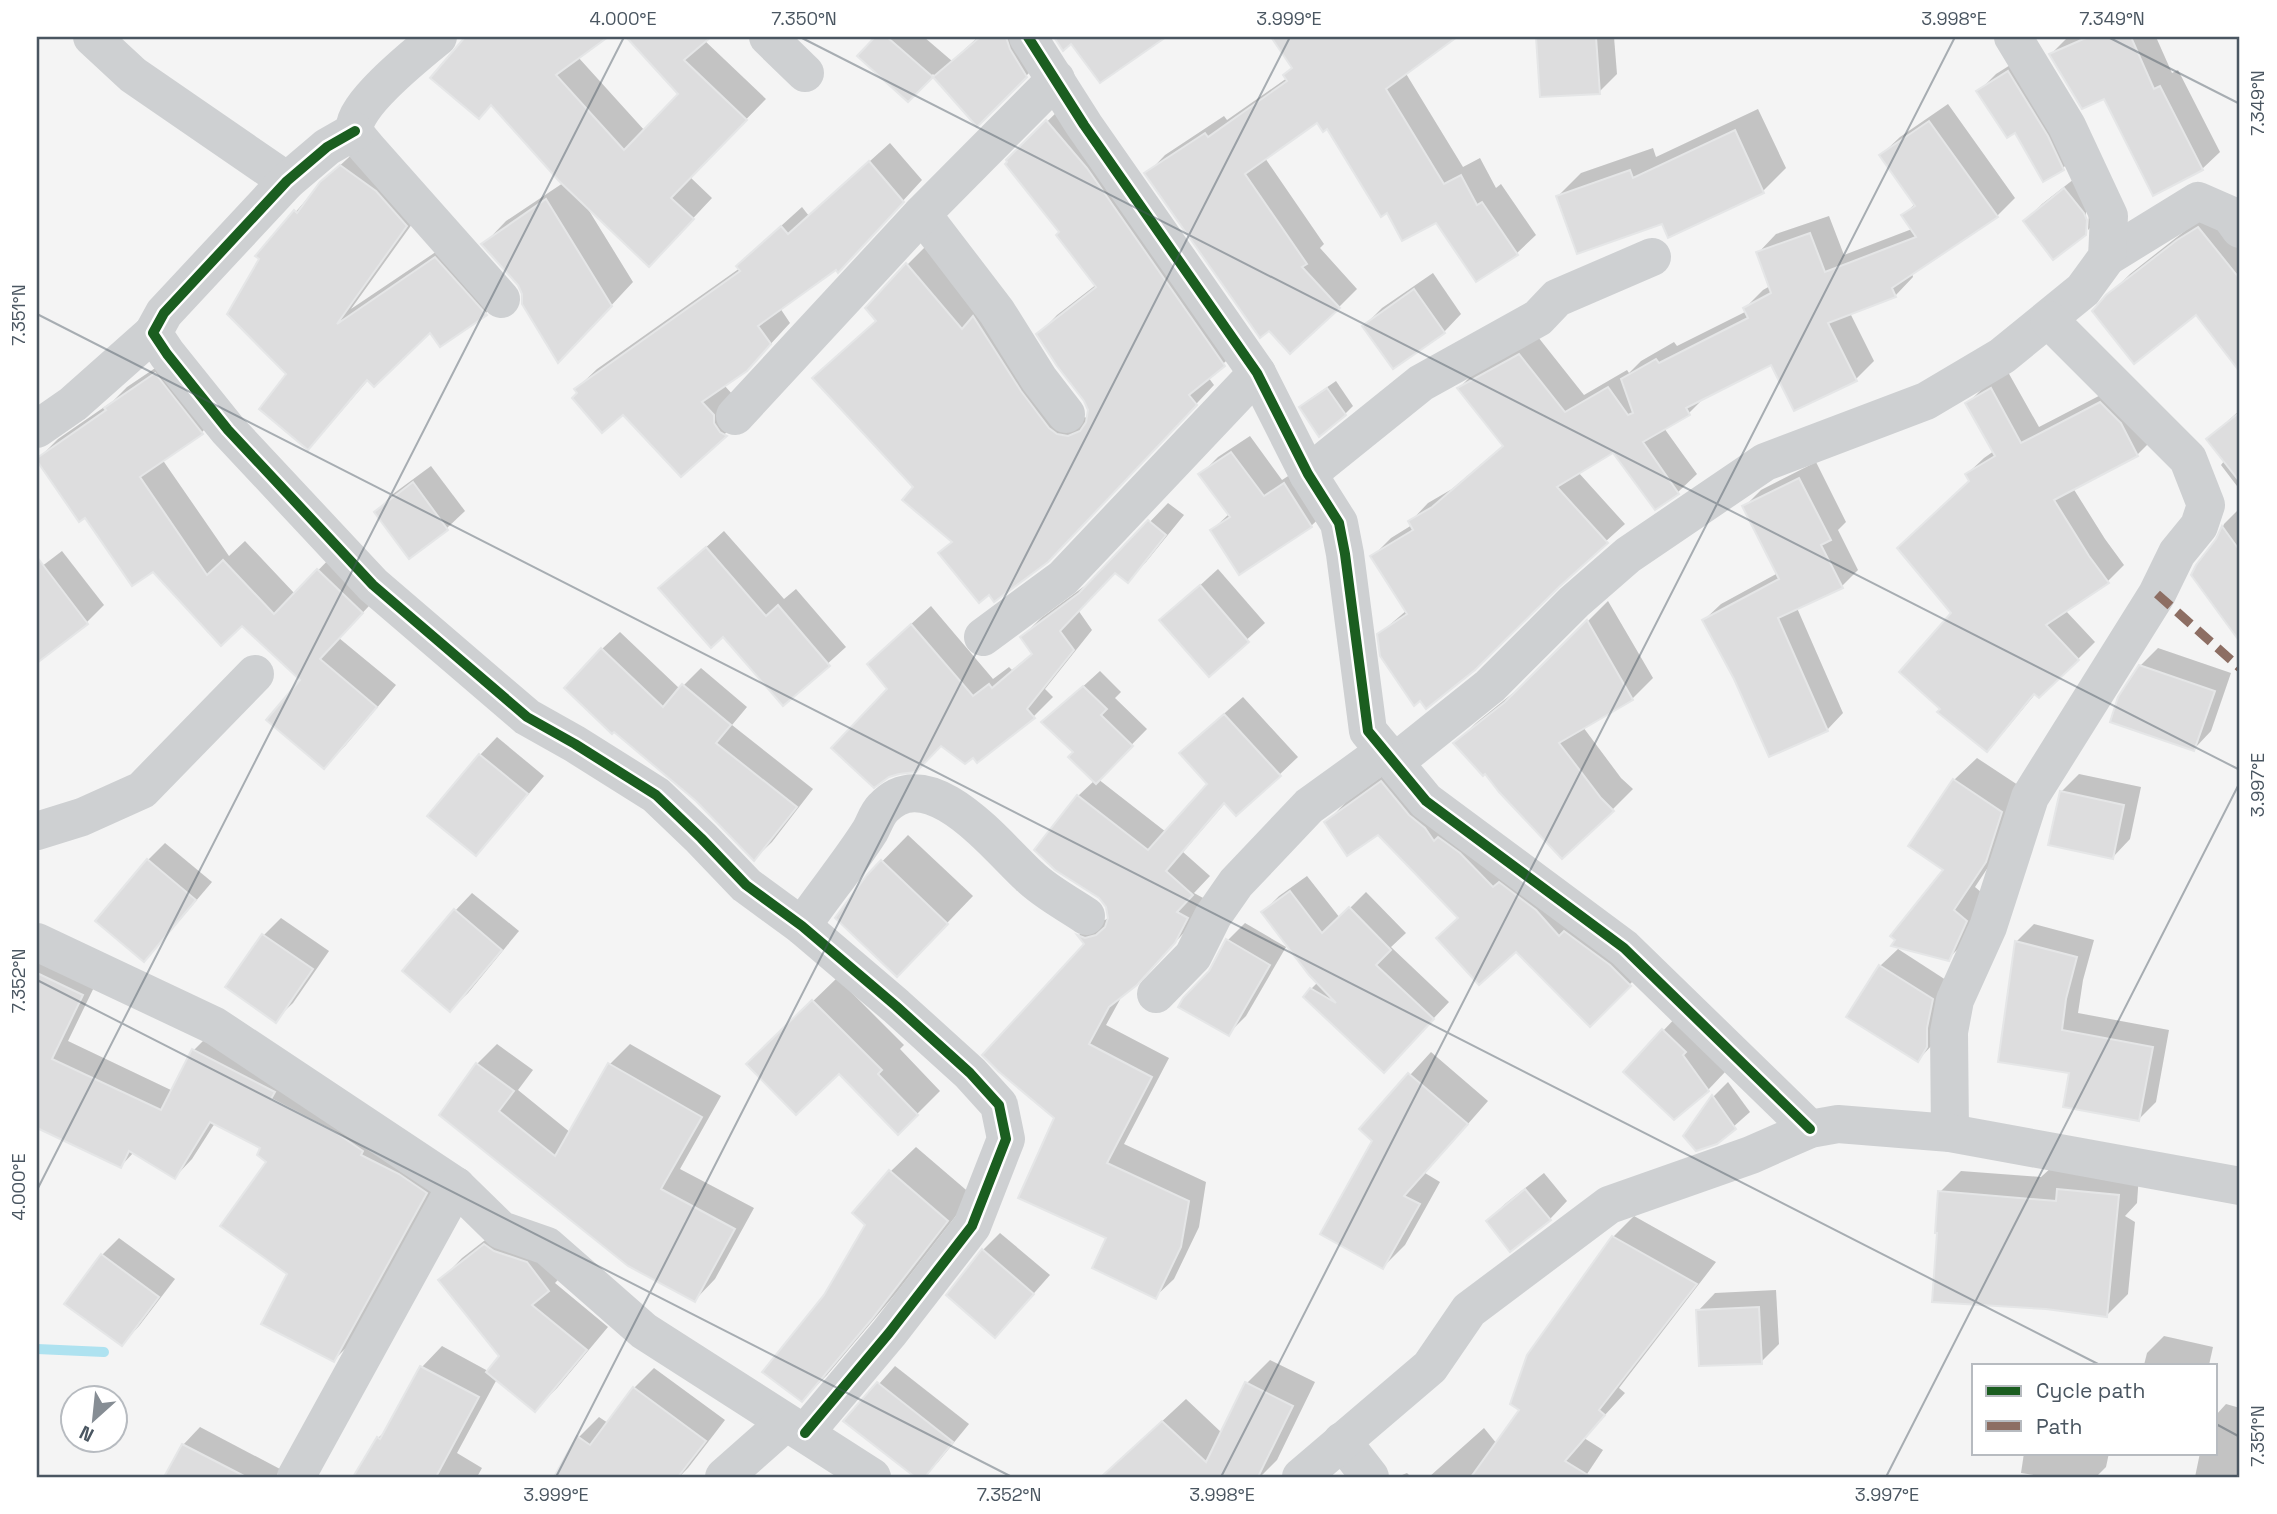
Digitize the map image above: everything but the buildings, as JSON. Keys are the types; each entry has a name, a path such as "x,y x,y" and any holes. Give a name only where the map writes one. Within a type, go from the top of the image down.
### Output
{"street":[{"path":"92,37 133,75 287,181"},
{"path":"438,37 395,72 355,122 355,131 501,299"},
{"path":"768,37 805,73"},
{"path":"1028,37 1084,125 1257,373 1308,474 1339,523 1368,731 1426,801 1623,948 1810,1129"},
{"path":"2012,37 2067,126 2109,216 2107,257"},
{"path":"735,416 922,214 1056,79"},
{"path":"37,429 73,404 153,333 164,313 287,181 327,147 355,131"},
{"path":"1156,994 1193,956 1213,916 1236,883 1309,806 1390,756 1490,686 1574,602 1628,555 1765,462 1926,401 2002,356 2083,290 2107,257 2199,201 2230,215 2240,229"},
{"path":"922,214 997,312 1038,379 1066,414"},
{"path":"1308,474 1421,383 1538,318 1557,298 1651,257"},
{"path":"1950,1133 1949,1032 1955,1000 1987,927 2031,797 2157,594 2177,553 2200,526 2206,505 2188,459 2049,320"},
{"path":"153,333 228,430 373,585 527,717 656,795 746,885 802,926 896,1006 970,1073 999,1105 1006,1139 972,1226 889,1333 795,1428 724,1477"},
{"path":"983,637 1063,578 1257,373"},
{"path":"37,831 82,817 142,790 255,674"},
{"path":"802,926 870,831 882,808 899,796 920,793 956,807 1006,850 1030,877 1086,916"},
{"path":"37,942 215,1026 456,1186 501,1230 547,1246 643,1331 872,1477"},
{"path":"1301,1477 1430,1367 1469,1310 1609,1205 1751,1156 1810,1129 1838,1124 1950,1133 2240,1186"},
{"path":"296,1477 456,1186"},
{"path":"1342,1441 1370,1477"}],"waterway":[{"path":"37,1349 104,1352"}],"marked path":[{"path":"2157,594 2240,668"}],"cycle path":[{"path":"1028,37 1084,125 1257,373 1308,474 1339,523 1368,731 1426,801 1624,948 1810,1129"},
{"path":"355,131 327,147 287,181 164,313 153,333 228,430 373,585 527,717 656,795 746,885 802,926 896,1006 970,1073 999,1105 1006,1139 972,1226 889,1333 805,1433"}]}
